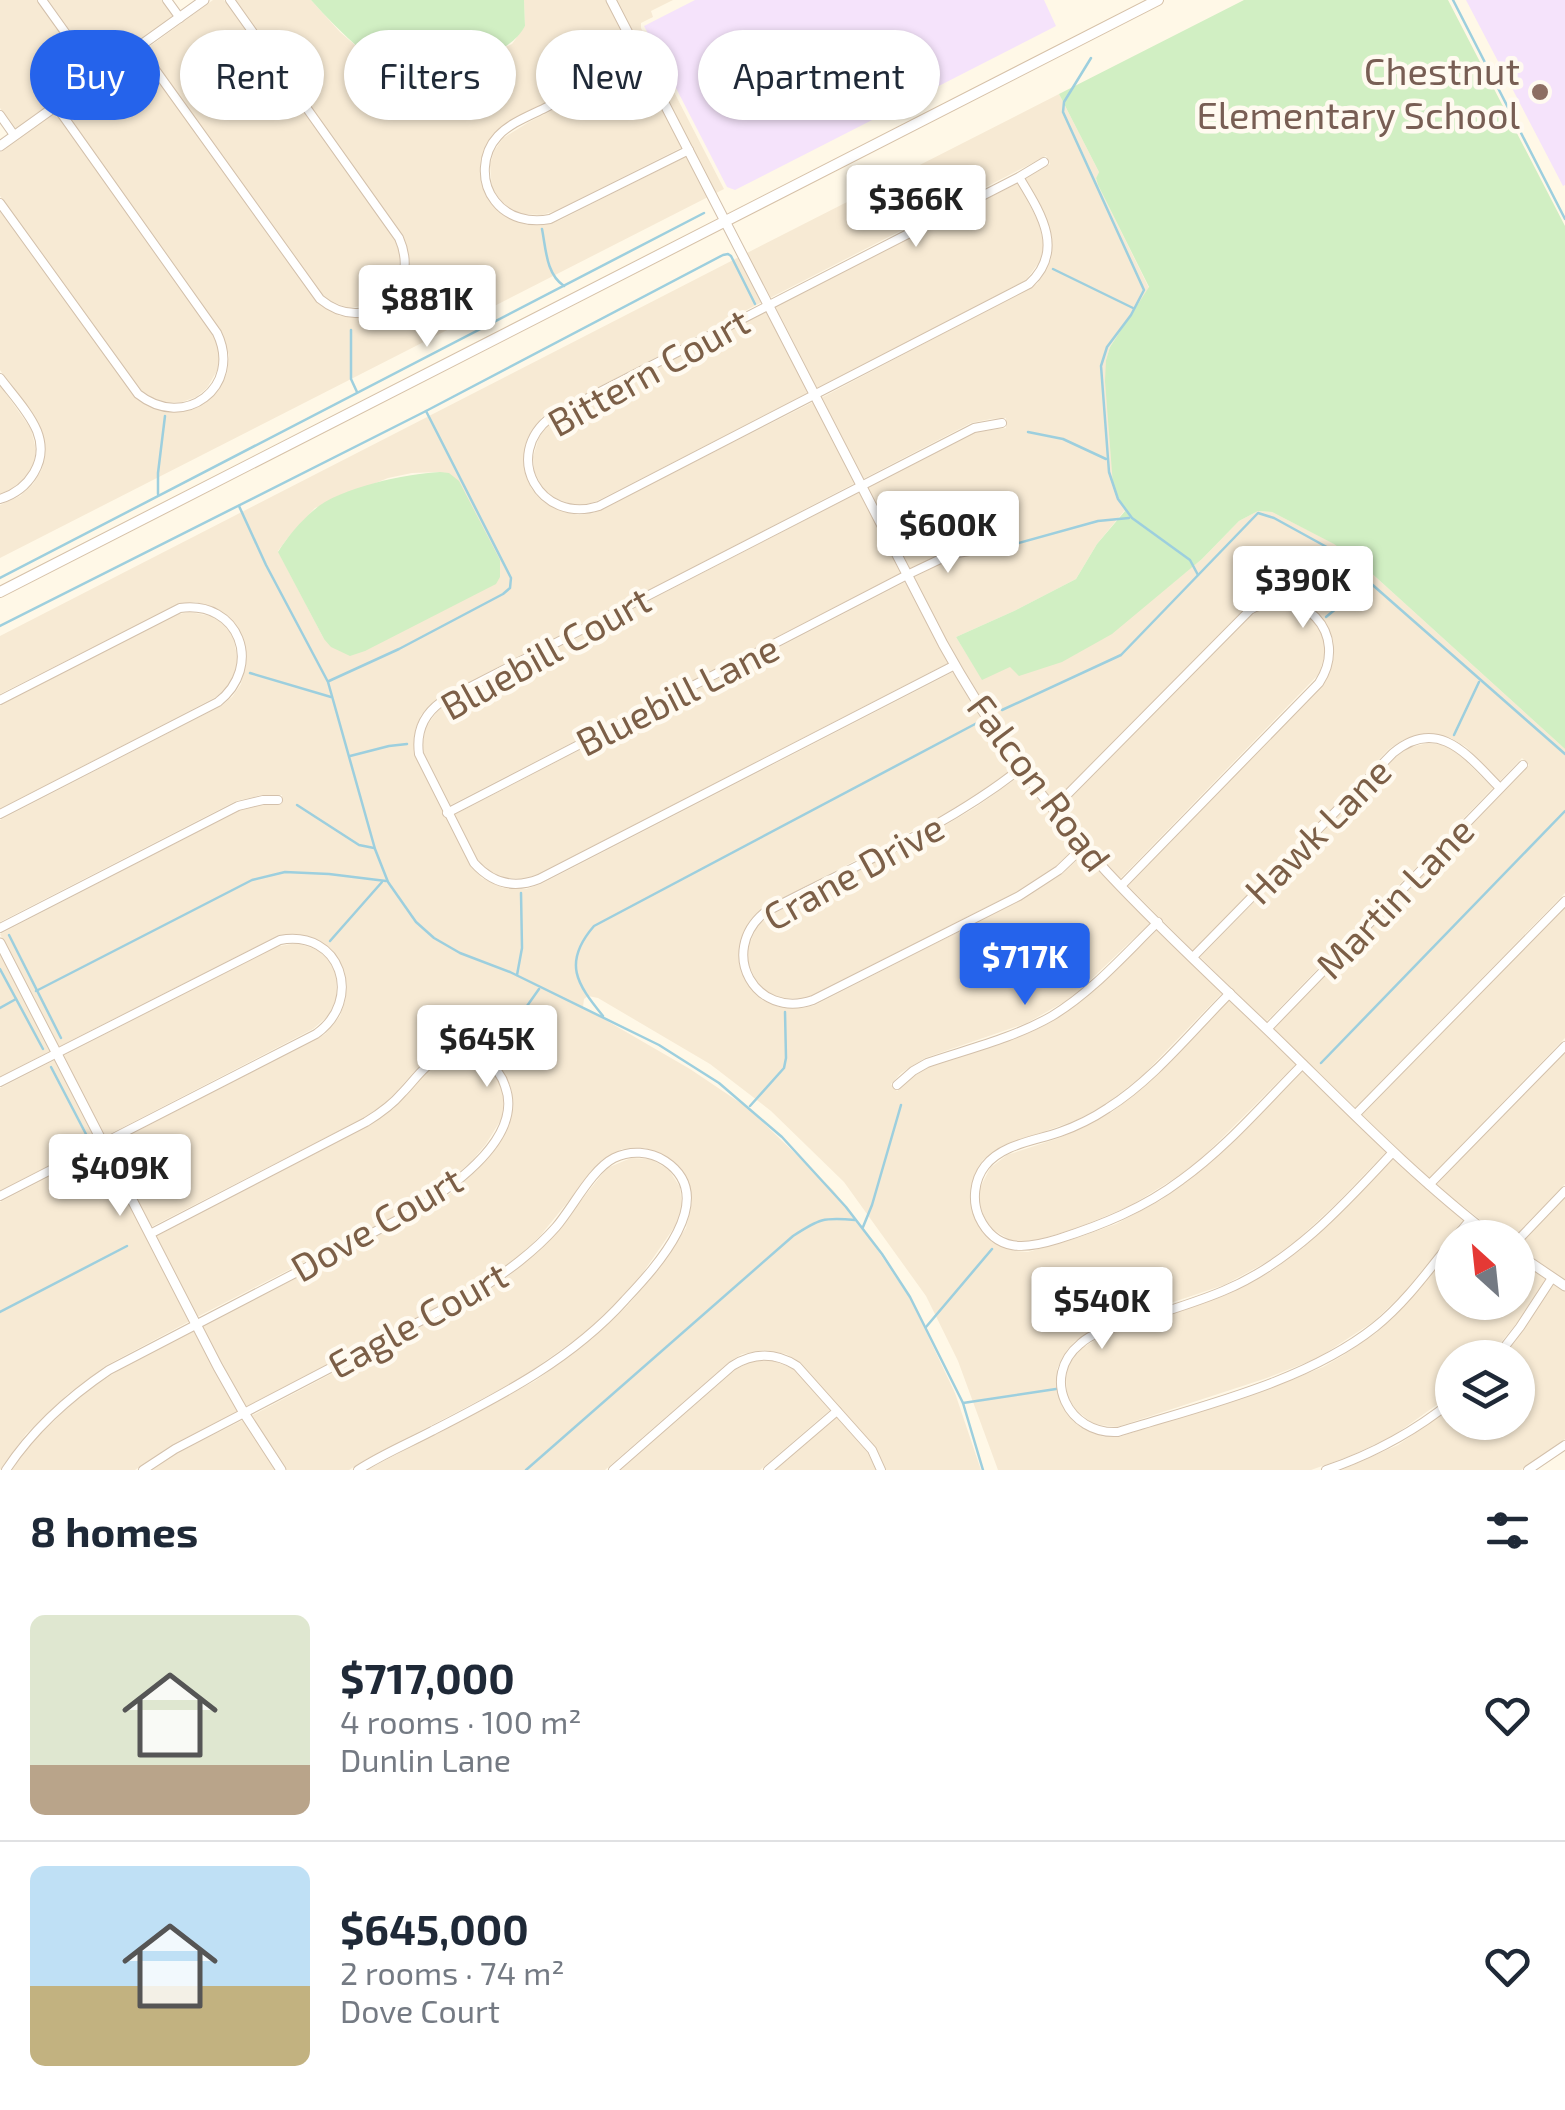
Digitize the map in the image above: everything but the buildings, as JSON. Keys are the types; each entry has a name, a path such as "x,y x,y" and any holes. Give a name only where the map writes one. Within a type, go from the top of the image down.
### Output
{"main road":[{"path":"0,592 1158,0"}],"street":[{"path":"42,0 64,30"},
{"path":"167,0 180,18"},
{"path":"160,32 204,0"},
{"path":"160,75 320,299 348,313 364,313 391,299 403,278 404,254 399,238 230,0"},
{"name":"Falcon Road","path":"611,0 627,30"},
{"path":"536,113 500,134 485,164 492,197 514,216 528,220 557,216 689,150"},
{"path":"0,115 14,136"},
{"path":"0,146 36,120"},
{"path":"0,203 138,394 159,406 175,408 191,405 211,392 224,364 218,333 66,120"},
{"name":"Falcon Road","path":"674,120 955,665 1021,768 1121,886 1392,1152 1470,1220"},
{"name":"Bittern Court","path":"1019,177 1048,238 1044,264 1029,284 592,508 564,508 535,486 528,456 532,441 545,422 1044,162"},
{"path":"0,378 35,427 40,451 29,482 0,500"},
{"name":"Bluebill Court","path":"955,665 532,882 504,883 484,874 474,863 421,761 418,747 422,724 435,706 974,428 1002,423"},
{"name":"Bluebill Lane","path":"447,813 907,575 952,554 982,549"},
{"path":"1053,809 1250,610 1271,602 1286,602 1300,606 1318,620 1329,648 1328,662 1318,683 1121,886"},
{"path":"0,700 180,608 197,607 220,616 232,628 242,648 236,682 218,702 0,814"},
{"name":"Hawk Lane","path":"1194,957 1405,744 1428,738 1450,742 1500,788"},
{"name":"Martin Lane","path":"1266,1029 1522,764"},
{"name":"Crane Drive","path":"1021,768 942,822 764,913 748,932 743,947 746,972 754,986 779,1003 808,1002 1018,896 1060,870 1084,846"},
{"path":"0,928 238,806 278,800"},
{"path":"1355,1115 1565,900"},
{"path":"897,1084 927,1063 1029,1027 1058,1012 1084,993 1158,922"},
{"path":"0,1082 280,940 312,942 326,951 342,978 341,1000 332,1020 322,1030 0,1196"},
{"path":"0,943 244,1414 281,1470"},
{"path":"1230,993 1145,1080 1118,1101 1079,1124 1005,1150 986,1164 977,1180 975,1198 979,1216 993,1236 1009,1245 1033,1246 1132,1211 1206,1160 1302,1064"},
{"path":"1429,1185 1565,1046"},
{"name":"Dove Court","path":"6,1470 30,1438 90,1382 129,1358 403,1218 444,1192 475,1166 506,1120 508,1098 504,1082 494,1068 475,1057 442,1056 424,1068 390,1106 366,1122 150,1234"},
{"path":"1392,1152 1327,1219 1270,1266 1226,1290 1098,1333 1078,1345 1062,1371 1063,1396 1071,1412 1086,1426 1118,1432 1266,1384 1320,1362 1376,1326 1435,1262"},
{"name":"Eagle Court","path":"244,1414 492,1282 544,1240 610,1160 644,1153 665,1161 677,1172 686,1194 687,1210 682,1225 645,1278 608,1318 533,1377 358,1470"},
{"path":"1535,1222 1565,1191"},
{"path":"1535,1266 1565,1286"},
{"path":"1510,1340 1552,1278"},
{"path":"613,1470 732,1366 751,1357 771,1355 791,1362 872,1450 880,1470"},
{"path":"768,1470 836,1410"},
{"path":"1326,1470 1396,1440 1435,1413"},
{"path":"143,1470 244,1414"},
{"path":"1528,1470 1565,1446"}],"shaded area":[{"path":"0,0 37,0 58,30 30,30 30,118 15,129 0,108"},
{"path":"48,0 162,0 173,16 154,30 69,30"},
{"path":"213,0 224,0 245,30 180,30 180,97 160,69 160,39"},
{"path":"235,0 311,0 344,35 344,120 513,120 497,130 486,145 481,182 488,199 513,220 544,225 560,220 687,156 708,197 0,558 0,505 20,496 33,484 42,469 45,452 39,426 0,370 0,211 142,402 167,412 192,410 214,396 227,373 229,355 221,331 71,120 160,120 160,83 180,111 180,120 186,120 317,302 340,316 365,317 388,308 404,288 410,262 403,236 320,120 324,120 324,30 256,30"},
{"path":"524,0 606,0 622,30 536,30 536,107 516,118 516,38 525,26"},
{"path":"616,0 673,0 651,11 653,17 641,23 642,30 632,30"},
{"path":"695,0 1044,0 1056,26 940,85 940,30 698,30 698,120 872,120 735,190 727,187 678,92 678,30 646,30 644,26"},
{"name":"Chestnut Elementary School","path":"1466,0 1565,0 1565,185 1563,186"},
{"path":"1059,94 1099,172 1098,185 1149,288 1110,347 1106,360 1120,503 1125,510 1097,544 1076,579 956,637 982,679 1148,603 1202,559 1239,521 1258,511 1272,512 1335,544 1357,560 1565,749 1565,893 1355,1108 1273,1029 1529,765 1522,758 1499,782 1466,747 1451,738 1427,733 1403,740 1389,749 1193,951 1128,886 1322,686 1334,656 1326,623 1315,610 1294,599 1270,597 1247,606 1053,802 984,705 913,578 953,558 987,553 986,544 954,548 909,569 867,488 976,432 1006,428 1006,418 971,423 863,479 821,398 1037,284 1051,259 1052,238 1025,179 1050,164 1046,156 770,298 747,253"},
{"path":"678,100 724,189 716,193 678,120"},
{"path":"536,118 669,120 683,147 555,211 522,214 510,209 492,188 490,165 503,138"},
{"path":"45,120 60,120 214,335 220,355 218,369 207,388 196,397 167,403 141,390 0,196 0,152"},
{"path":"197,120 310,120 395,240 400,254 399,276 376,304 348,308 328,300"},
{"path":"1018,183 1038,221 1044,244 1040,261 1026,280 817,389 774,307"},
{"path":"739,257 762,302 542,417 527,439 524,455 531,488 556,509 578,515 594,513 813,402 855,483 432,703 415,730 415,755 471,866 482,878 503,888 526,889 541,884 953,672 1015,767 939,817 762,909 749,922 739,946 739,964 746,982 762,1000 779,1007 815,1005 1021,900 1062,874 1084,853 1151,922 1064,1002 1027,1023 925,1058 891,1084 897,1091 929,1067 1051,1022 1087,997 1158,929 1223,992 1142,1076 1106,1104 1077,1120 1003,1146 983,1160 971,1185 971,1205 981,1229 996,1243 1028,1252 1116,1224 1161,1200 1209,1164 1303,1071 1386,1152 1297,1240 1267,1262 1224,1285 1096,1328 1075,1341 1057,1369 1059,1398 1073,1421 1104,1437 1119,1437 1323,1367 1376,1333 1435,1269 1435,1320 1519,1320 1503,1340 1435,1340 1435,1406 1393,1436 1311,1470 998,1470 958,1361 926,1296 844,1182 771,1111 710,1064 598,998 588,996 583,1007 748,1108 833,1190 911,1300 955,1393 981,1470 885,1470 875,1447 799,1362 786,1354 764,1350 742,1354 729,1362 605,1470 367,1470 535,1381 592,1339 649,1281 686,1228 692,1202 689,1185 667,1157 645,1148 622,1149 602,1160 540,1236 478,1286 246,1407 202,1326 405,1222 447,1196 478,1169 502,1137 512,1116 512,1091 502,1070 487,1057 465,1050 440,1052 421,1064 387,1102 364,1118 151,1227 109,1146 325,1034 340,1016 345,1001 344,970 335,954 314,938 279,935 58,1047 0,934 240,810 282,804 282,795 236,801 0,922 0,820 221,706 241,684 247,655 240,632 222,612 196,602 179,604 0,694 0,636","holes":["440,472 324,639 278,551 315,508 388,478"]},
{"path":"767,311 809,393 597,501 571,504 543,489 534,471 533,457 539,437 548,425"},
{"path":"0,385 31,429 36,450 26,478 0,494"},
{"path":"859,492 901,573 449,806 422,747 426,727 438,710"},
{"path":"905,582 948,663 537,875 504,878 492,874 478,861 454,815"},
{"path":"1279,606 1299,610 1319,628 1325,654 1319,674 1120,879 1059,810 1247,619 1258,611"},
{"path":"189,612 211,616 233,636 238,661 225,689 0,809 0,705 174,615"},
{"path":"1428,743 1455,750 1493,788 1266,1022 1200,957 1396,757 1407,748"},
{"path":"1021,775 1078,846 1057,866 1016,892 811,996 780,998 757,983 748,963 748,948 756,928 767,917 944,826"},
{"path":"1565,907 1565,1038 1428,1179 1362,1115"},
{"path":"297,943 318,950 336,972 337,998 328,1016 313,1029 104,1137 63,1056 275,947"},
{"path":"0,953 50,1051 0,1077"},
{"path":"1230,999 1296,1064 1203,1157 1130,1206 1077,1228 1021,1242 992,1229 979,1199 990,1168 1007,1155 1059,1138 1112,1112 1148,1083"},
{"path":"1565,1052 1565,1184 1530,1220 1480,1220 1436,1185"},
{"path":"454,1059 474,1062 491,1071 504,1098 502,1118 471,1162 400,1213 197,1317 156,1236 368,1126 393,1109 427,1072"},
{"path":"55,1060 97,1141 0,1191 0,1088"},
{"path":"101,1150 190,1321 107,1365 69,1393 26,1434 0,1470 0,1202"},
{"path":"631,1158 651,1159 669,1170 680,1187 682,1208 678,1222 642,1274 586,1332 520,1379 349,1470 287,1470 251,1416 483,1294 547,1243 607,1168"},
{"path":"1393,1159 1463,1220 1435,1220 1435,1255 1403,1294 1373,1322 1318,1358 1117,1427 1093,1424 1075,1409 1067,1395 1066,1377 1069,1364 1081,1349 1100,1337 1228,1294 1272,1271 1344,1210"},
{"path":"1565,1198 1565,1280 1535,1259 1535,1229"},
{"path":"1535,1272 1546,1279 1535,1296"},
{"path":"1554,1284 1565,1291 1565,1439 1521,1470 1341,1470 1398,1445 1435,1419 1435,1440 1535,1440 1535,1340 1514,1340 1528,1320 1535,1320 1535,1311"},
{"path":"194,1330 238,1411 135,1470 12,1470 33,1441 93,1387 131,1362"},
{"path":"771,1360 794,1369 830,1410 760,1470 620,1470 735,1370 752,1361"},
{"path":"836,1417 868,1453 876,1470 775,1470"},
{"path":"243,1420 276,1470 151,1470 177,1453"}],"green space":[{"path":"311,0 524,0 525,26 516,38 516,30 341,32"},
{"path":"1244,0 1448,0 1565,226 1565,749 1357,560 1272,512 1258,511 1239,521 1202,559 1112,634 1062,662 1019,676 1010,667 982,680 956,637 1076,579 1097,544 1125,511 1113,485 1106,360 1110,347 1149,287 1098,185 1099,172 1059,94"},
{"path":"440,472 459,481 500,560 496,584 365,651 350,656 331,647 278,552 325,502 356,488"}],"waterway":[{"path":"1453,0 1565,219"},
{"path":"1091,58 1064,102 1063,112 1144,290 1107,347 1101,366 1109,472 1118,499 1132,518 1190,560 1198,575"},
{"path":"0,578 704,213"},
{"path":"542,229 550,268 564,286"},
{"path":"0,626 426,411 723,255 731,256 755,304"},
{"path":"1053,269 1133,308"},
{"path":"351,330 351,379 357,392"},
{"path":"329,681 399,649 510,588 511,578 426,411"},
{"path":"158,494 165,416"},
{"path":"1028,432 1063,439 1106,459"},
{"path":"239,506 328,682 375,849 388,882 416,922 460,953 510,972 659,1045 719,1083 782,1137 846,1207 910,1297 963,1403 983,1470"},
{"path":"1002,710 1121,655 1258,513 1334,551 1565,754"},
{"path":"1004,547 1098,521 1129,518"},
{"path":"1326,617 1367,583"},
{"path":"250,673 331,697"},
{"path":"1454,735 1479,682"},
{"path":"603,1016 586,994 577,973 578,951 594,926 977,723"},
{"path":"350,756 407,744"},
{"path":"297,805 359,845 374,848"},
{"path":"1321,1063 1565,811"},
{"path":"36,991 252,880 285,872 386,881"},
{"path":"330,941 382,882"},
{"path":"517,975 522,948 521,893"},
{"path":"9,935 61,1038"},
{"path":"0,969 43,1049"},
{"path":"491,1057 539,989"},
{"path":"0,1008 16,999"},
{"path":"750,1106 784,1068 785,1012"},
{"path":"51,1067 88,1138"},
{"path":"863,1227 901,1105"},
{"path":"526,1470 793,1236 822,1220 855,1220"},
{"path":"0,1312 127,1246"},
{"path":"926,1327 992,1249"},
{"path":"963,1403 1056,1389"}],"place":[{"name":"Chestnut Elementary School","path":"1540,92"}]}
